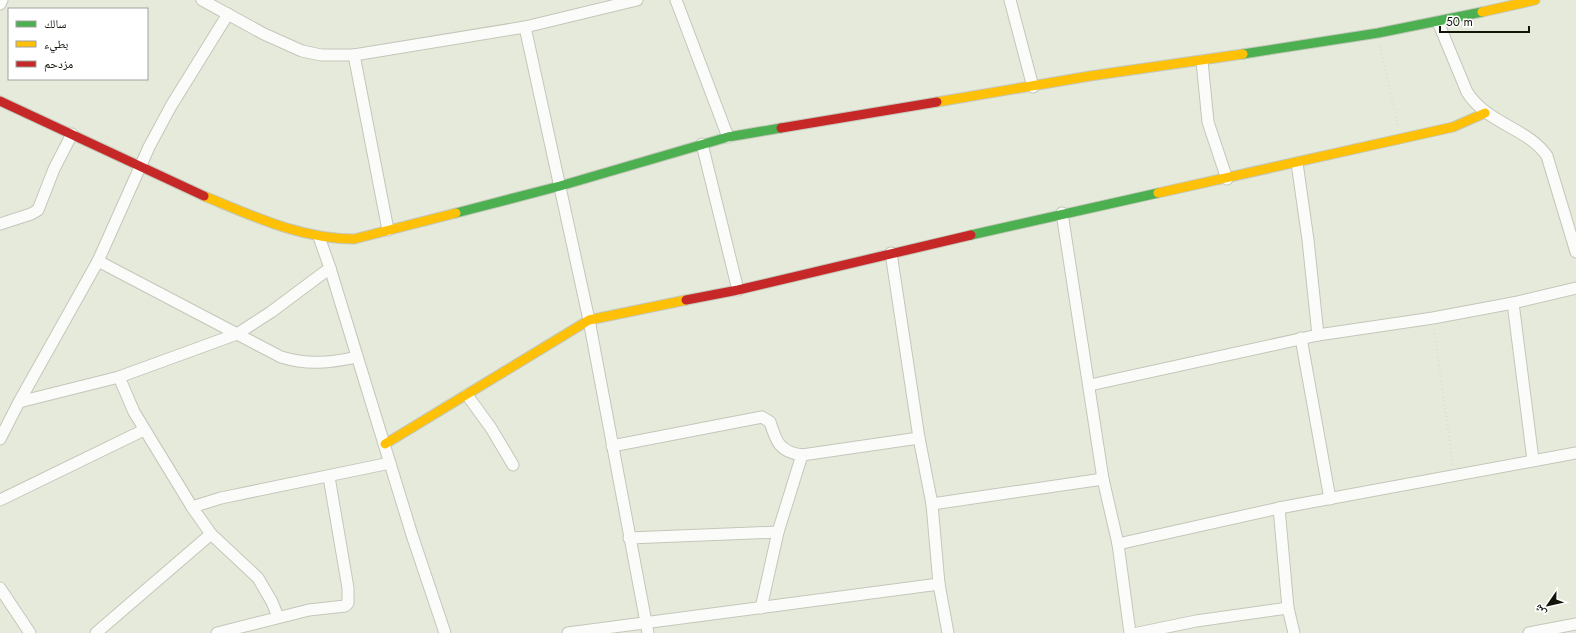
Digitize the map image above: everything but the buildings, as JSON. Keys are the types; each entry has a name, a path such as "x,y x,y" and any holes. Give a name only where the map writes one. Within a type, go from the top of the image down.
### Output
{"street":[{"path":"0,4 2,0"},
{"path":"202,0 264,34 302,51 328,55 354,56 525,28 638,0"},
{"path":"676,0 728,137"},
{"path":"1010,0 1032,87"},
{"path":"0,101 139,167 249,214 306,235 339,240 354,240 560,186 728,137 889,109 1032,87 1090,76 1202,61 1378,33 1438,22 1535,0"},
{"path":"0,439 19,402 98,261 139,167 171,106 228,14"},
{"path":"1438,22 1467,92 1485,113 1537,145 1547,156 1576,252"},
{"path":"525,28 589,320 647,628"},
{"path":"354,56 388,230"},
{"path":"1202,61 1208,122 1227,179"},
{"path":"385,444 589,320 738,290 1062,213 1227,179 1453,127 1485,113"},
{"path":"0,224 38,210 54,169 72,134"},
{"path":"702,144 738,290"},
{"path":"1297,163 1308,240 1318,335"},
{"path":"1062,213 1090,385 1103,479 1118,544 1130,633"},
{"path":"319,237 445,633"},
{"path":"891,253 919,438 932,504 939,584 948,633"},
{"path":"98,261 281,357 314,363 326,363 357,357"},
{"path":"19,402 119,377 238,334 271,312 330,268"},
{"path":"1090,385 1300,338 1432,318 1513,303 1576,288"},
{"path":"1513,303 1533,460"},
{"path":"1300,338 1330,499"},
{"path":"119,377 130,405 144,430 192,507 211,534 258,578 272,602 278,617"},
{"path":"467,395 491,428 513,465"},
{"path":"612,446 765,418 770,422 776,441 790,452 802,455 919,438"},
{"path":"0,500 144,430"},
{"path":"1118,544 1279,508 1576,453"},
{"path":"761,608 778,532 802,455"},
{"path":"192,507 221,498 329,477 390,463"},
{"path":"217,633 258,621 309,610 345,606 349,600 329,477"},
{"path":"932,504 1103,479"},
{"path":"1279,508 1288,608 1294,633"},
{"path":"629,538 778,532"},
{"path":"96,633 211,534"},
{"path":"568,633 647,628 703,616 939,584"},
{"path":"0,588 30,633"},
{"path":"1138,633 1196,621 1288,608"},
{"path":"258,621 258,633"},
{"path":"1529,633 1576,624"}],"path":[{"path":"1378,33 1401,139"},
{"path":"1432,318 1455,476"}],"traffic: fast":[{"path":"1243,54 1378,33 1482,12"},
{"path":"456,213 560,186 728,137 781,128"},
{"path":"971,235 1158,193"}],"traffic: slow":[{"path":"1482,12 1535,0"},
{"path":"937,102 1090,76 1243,54"},
{"path":"1158,193 1453,127 1485,113"},
{"path":"204,196 277,225 296,231 334,238 354,239 456,213"},
{"path":"385,444 589,320 686,300"}],"traffic: jam":[{"path":"0,101 204,196"},
{"path":"781,128 937,102"},
{"path":"686,300 738,290 971,235"}]}
